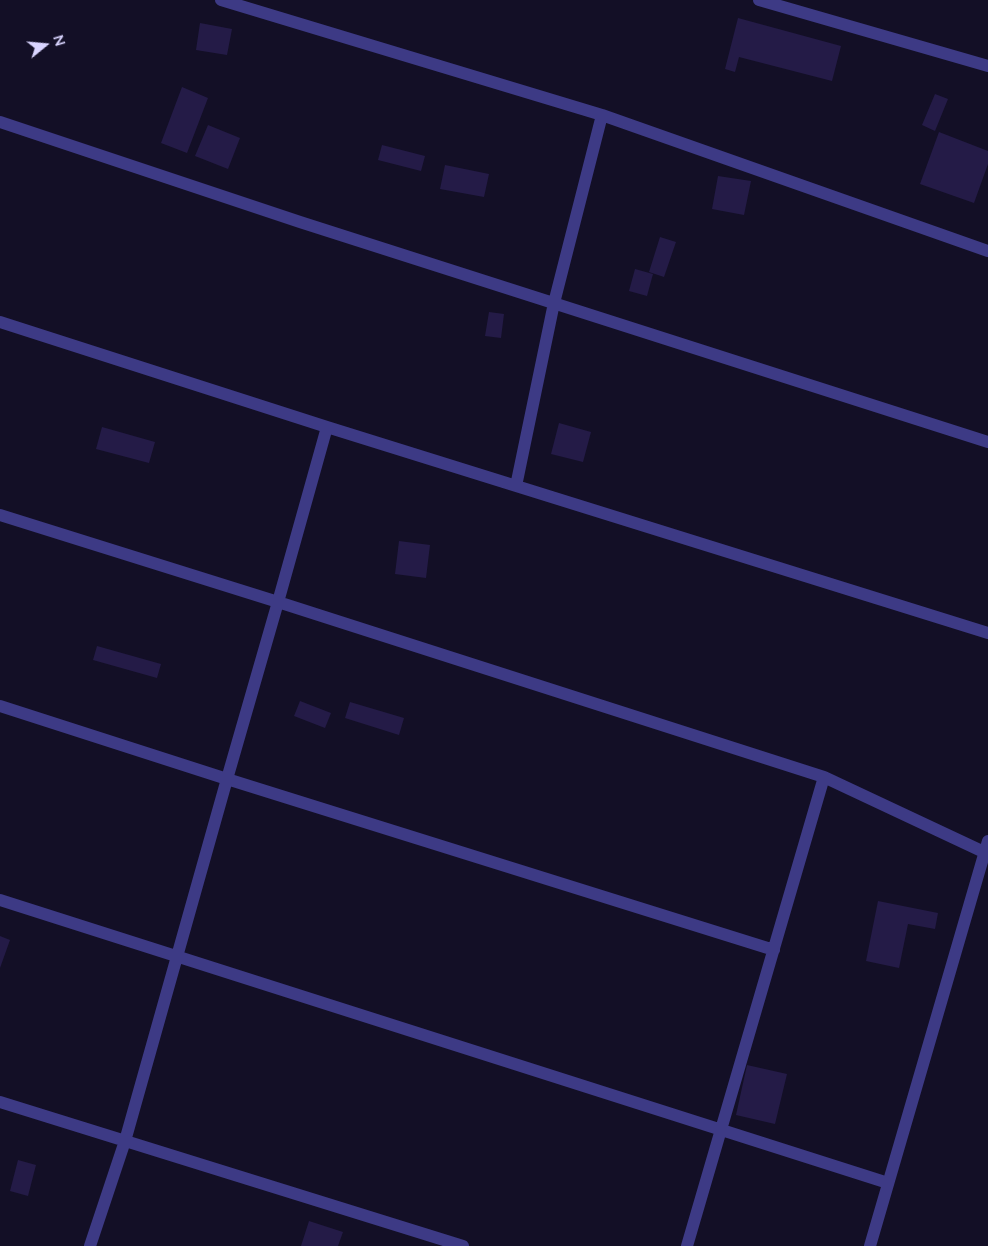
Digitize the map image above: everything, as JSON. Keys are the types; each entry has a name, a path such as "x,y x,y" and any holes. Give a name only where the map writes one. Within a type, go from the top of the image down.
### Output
{"street":[{"path":"221,0 602,115 988,251"},
{"path":"759,0 988,66"},
{"path":"516,486 554,304 602,115"},
{"path":"0,122 300,222 988,442"},
{"path":"0,322 326,427 988,633"},
{"path":"90,1246 125,1141 326,427"},
{"path":"0,515 824,777 987,849 870,1246"},
{"path":"0,706 774,950"},
{"path":"687,1246 824,777"},
{"path":"0,900 888,1182"},
{"path":"0,1102 463,1246"}],"building":[{"path":"738,18 841,46 832,81 739,57 735,72 725,69"},
{"path":"200,23 232,29 227,55 196,50"},
{"path":"182,87 208,98 187,153 161,143"},
{"path":"935,94 948,99 935,131 922,125"},
{"path":"208,125 240,138 228,169 195,156"},
{"path":"939,132 988,151 988,164 974,203 920,184"},
{"path":"382,145 425,156 421,171 378,160"},
{"path":"445,165 489,174 484,197 440,189"},
{"path":"718,176 751,181 744,215 712,209"},
{"path":"660,237 676,242 664,277 649,272"},
{"path":"635,269 653,274 647,296 629,291"},
{"path":"489,312 504,314 501,338 485,336"},
{"path":"559,423 591,432 583,462 551,454"},
{"path":"102,427 155,442 149,463 96,449"},
{"path":"399,541 430,545 426,578 395,574"},
{"path":"97,646 161,664 157,678 93,660"},
{"path":"300,701 331,713 325,728 294,716"},
{"path":"350,702 404,718 399,735 345,718"},
{"path":"878,901 938,913 935,929 908,924 899,968 866,961"},
{"path":"0,936 10,940 0,968"},
{"path":"747,1065 787,1074 775,1124 736,1115"},
{"path":"18,1160 36,1165 28,1196 10,1191"},
{"path":"309,1221 343,1232 338,1246 301,1246"}]}
